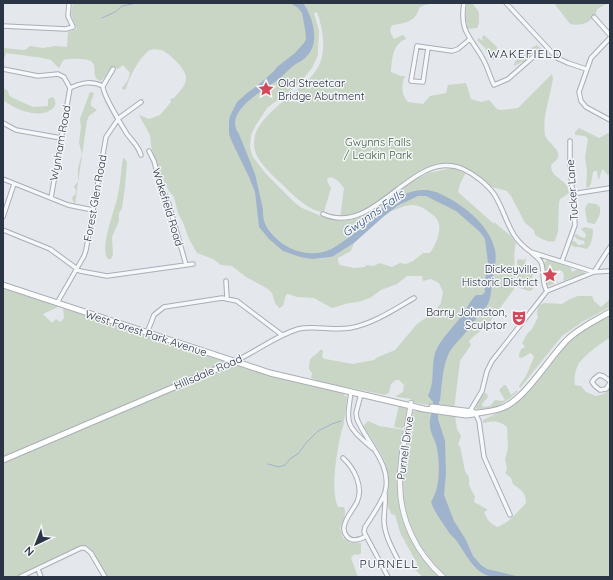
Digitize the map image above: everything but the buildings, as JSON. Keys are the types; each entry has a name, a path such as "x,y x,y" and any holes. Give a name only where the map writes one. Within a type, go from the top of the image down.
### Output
{"main road":[{"name":"West Forest Park Avenue","path":"3,285 280,376 360,394 365,393 424,408 473,412 496,410"},
{"path":"496,410 520,392 556,347 570,333 582,324 610,309"},
{"path":"496,410 509,404 524,392 570,336 610,312"},
{"name":"Hillsdale Road","path":"3,460 86,423 234,362"}],"street":[{"path":"3,26 66,29 73,27 68,16 69,3"},
{"path":"464,3 464,25 470,39 484,60 494,85 508,79 540,51"},
{"path":"506,3 557,58 586,69"},
{"path":"594,17 610,35"},
{"path":"610,38 593,54 586,69 579,92 581,101 589,109 610,120"},
{"path":"428,48 423,82 411,80 417,46 449,51 455,50 470,39"},
{"path":"3,69 38,76 62,75 67,80 70,88 86,83 96,83 103,86"},
{"path":"113,69 103,86 104,94 128,136 138,145 141,154"},
{"name":"Wynham Road","path":"51,198 70,88"},
{"name":"Forest Glen Road","path":"57,303 86,250 104,143 110,130 119,118 141,102"},
{"path":"3,123 16,130 61,138"},
{"name":"Tucker Lane","path":"562,261 575,225 570,163 570,141"},
{"name":"Wakefield Road","path":"149,151 154,160 161,187 168,200 186,265"},
{"path":"323,214 341,218 354,216 372,207 429,169 449,166 462,169 476,177 492,191 512,234 520,244 541,262 545,288 547,291"},
{"path":"3,179 68,205 93,210"},
{"path":"3,217 14,184"},
{"path":"572,194 610,188"},
{"path":"3,230 50,249 80,271 112,276 193,264"},
{"path":"594,272 610,247"},
{"path":"531,252 594,272"},
{"path":"510,515 484,458 479,421 473,412 492,361 547,291 594,272 610,271"},
{"path":"226,281 227,298"},
{"path":"147,333 154,316 164,307 227,298 241,304 282,335"},
{"name":"Hillsdale Road","path":"234,362 282,335 298,329 309,327 340,328 358,326 414,298"},
{"path":"600,375 610,382 606,389 600,390 592,382 600,375"},
{"path":"351,392 348,411 349,424 354,432 374,450"},
{"path":"360,394 356,420 384,469 386,478 384,524 390,544 398,560"},
{"name":"Purnell Drive","path":"411,405 401,464 401,503 408,527 418,548 425,558 443,577"},
{"path":"343,458 353,469 359,494 357,502 344,525 344,530 346,536 352,540 366,536"},
{"path":"385,493 364,530 388,577"},
{"path":"20,577 81,548 87,548 104,577"},
{"path":"38,569 41,577"}],"green space":[{"name":"Gwynns Falls / Leakin Park","path":"73,3 436,3 424,5 419,8 418,13 413,19 393,25 390,30 394,39 403,35 406,38 395,48 392,58 391,72 405,76 402,90 408,102 423,104 430,96 446,93 448,85 466,83 471,99 481,102 489,100 497,109 501,110 518,108 552,74 553,79 544,128 545,135 558,153 557,159 551,165 551,169 555,175 565,183 569,193 560,199 558,232 555,241 547,241 535,235 534,230 525,223 507,191 491,188 473,173 461,167 447,165 431,166 421,170 393,192 361,212 354,216 340,218 344,188 334,178 330,177 327,179 331,188 324,212 319,212 298,199 266,169 257,156 254,142 258,129 277,106 303,85 320,63 323,51 323,38 317,12 314,13 319,31 318,55 312,68 298,85 267,108 251,135 250,148 253,157 266,174 294,202 302,208 321,216 339,221 353,219 365,214 410,183 428,173 452,168 465,173 458,192 494,224 494,222 511,236 516,243 514,254 515,283 514,289 486,327 469,341 471,345 460,361 454,409 411,402 411,399 397,397 396,396 403,392 404,385 399,380 396,380 391,384 389,393 385,395 322,382 311,378 312,373 309,369 311,359 321,349 323,351 322,357 325,359 353,364 374,360 395,350 417,324 434,312 441,303 443,292 439,283 431,279 423,281 422,276 407,276 397,284 381,290 370,298 332,308 314,298 297,297 288,294 286,295 283,306 279,308 275,303 272,293 268,289 246,277 232,266 221,265 213,259 197,253 188,237 178,213 174,197 169,191 158,170 151,146 150,135 139,115 149,119 160,115 171,102 170,99 174,98 185,83 186,77 183,70 168,54 161,50 148,51 137,64 126,89 124,90 122,88 128,80 130,73 123,65 118,69 112,66 101,81 96,78 94,64 83,59 66,59 62,62 59,68 51,60 6,53 3,61 3,48 25,50 30,46 43,48 55,46 67,47 68,32 77,29 71,14","holes":["409,199 391,211 414,205 423,208 435,217 438,222 439,231 437,241 430,253 423,253 413,261 406,264 400,263 392,267 379,263 374,266 366,265 365,267 354,268 340,265 338,258 351,251 354,243 332,257 316,259 336,248 366,224"]},
{"path":"467,3 472,3 479,12 479,23 477,28 467,29 466,27 468,24 465,20"},
{"path":"554,3 608,3 597,9 591,20 583,24 574,25 570,24"},
{"path":"484,35 497,47 496,57 493,60 490,59 485,48 477,40 479,38 483,41 482,37"},
{"path":"537,45 541,49 535,50 528,59 514,66 519,57"},
{"path":"3,88 8,91 11,97 33,107 48,106 48,99 52,97 55,99 55,105 52,109 41,114 20,110 3,100"},
{"path":"90,92 94,93 91,106 97,110 89,116 87,121 75,204 72,199 76,191 74,186 78,182 78,168 82,154 79,143 81,126 80,119"},
{"path":"579,128 599,138 608,133 610,134 610,174 607,175 604,170 602,170 598,179 597,171 593,172 591,184 588,188 586,187 587,172 585,157 588,139 585,136 575,135 575,132"},
{"path":"124,158 127,162 122,208 119,213 119,221 112,237 113,255 111,259 108,259 105,248 106,239 117,199"},
{"path":"588,203 596,204 600,207 600,214 595,224 587,222 585,208"},
{"path":"585,227 593,229 590,245 587,249 574,247 570,243 573,241 578,245 585,244 584,241 577,239 574,236 576,234 585,238 586,234 581,229"},
{"path":"525,258 525,263 535,268 532,278 535,285 532,290 529,291 519,288 518,283 517,261 519,259 524,260"},
{"path":"547,260 553,260 571,268 572,272 578,269 585,273 563,281 563,272 560,270 555,271 552,275 558,283 547,286 544,263"},
{"path":"3,287 60,306 43,314 52,323 56,319 60,322 64,318 63,308 267,375 345,393 344,396 347,396 346,412 339,441 334,481 338,507 344,507 345,510 340,528 343,538 350,543 361,543 361,553 358,555 354,554 351,558 358,577 107,577 92,550 87,546 78,548 16,577 3,577"},
{"path":"578,296 592,296 594,301 601,307 610,299 610,307 582,322 562,336 520,388 519,386 526,376 534,357 530,353 522,358 519,357 519,355 521,349 525,347 522,343 538,317 538,307 544,303 562,304"},
{"path":"610,313 610,338 592,350 580,362 576,370 575,385 581,386 586,392 596,396 603,394 610,389 610,577 445,577 421,551 406,516 401,496 402,466 412,412 418,410 455,416 457,429 461,436 458,445 460,446 465,471 469,477 469,485 475,497 474,502 487,509 484,513 488,520 497,527 505,523 526,503 526,499 522,492 513,484 511,478 505,473 507,469 505,459 508,448 507,427 496,422 483,423 483,420 507,408 570,338"},
{"path":"506,385 511,395 518,391 509,399 493,408 481,410 476,409 479,400 485,393 488,397 482,404 483,407 490,406 495,400 505,400 499,390"},
{"path":"399,405 408,409 405,429 394,427"},
{"path":"368,421 379,426 405,430 399,478 399,506 406,529 412,540 425,560 440,577 423,577 414,569 417,566 417,563 401,535 395,515 391,514 388,506 389,476 384,460 378,448 363,426"}],"water":[{"name":"Gwynns Falls","path":"290,3 303,3 306,8 312,20 314,34 313,47 304,58 240,109 236,117 235,125 255,174 265,223 274,237 289,248 309,253 322,252 329,250 343,242 392,201 413,191 428,190 436,192 454,201 480,222 487,231 492,240 496,254 489,302 449,353 444,371 439,401 438,419 445,441 446,474 444,495 454,521 466,540 473,556 481,565 487,569 520,577 493,577 483,574 478,570 449,532 431,502 437,489 439,474 436,444 430,428 433,402 428,396 431,385 434,358 437,348 443,338 472,300 476,295 482,295 485,292 484,285 488,263 485,239 480,232 456,211 426,196 418,196 399,205 354,243 332,257 312,259 300,257 283,251 269,239 259,227 255,192 229,134 229,121 237,102 295,53 304,43 306,39 302,13 298,8"}],"waterway":[{"path":"102,18 115,12 122,6 137,3"},
{"path":"268,464 279,467 285,465 291,458 298,454 318,431 341,421"}],"place":[{"name":"Old Streetcar Bridge Abutment","path":"266,89"},
{"name":"Dickeyville Historic District","path":"550,275"},
{"name":"Barry Johnston, Sculptor","path":"519,318"}],"district":[{"name":"WAKEFIELD","path":"525,53"},
{"name":"PURNELL","path":"389,563"}]}
